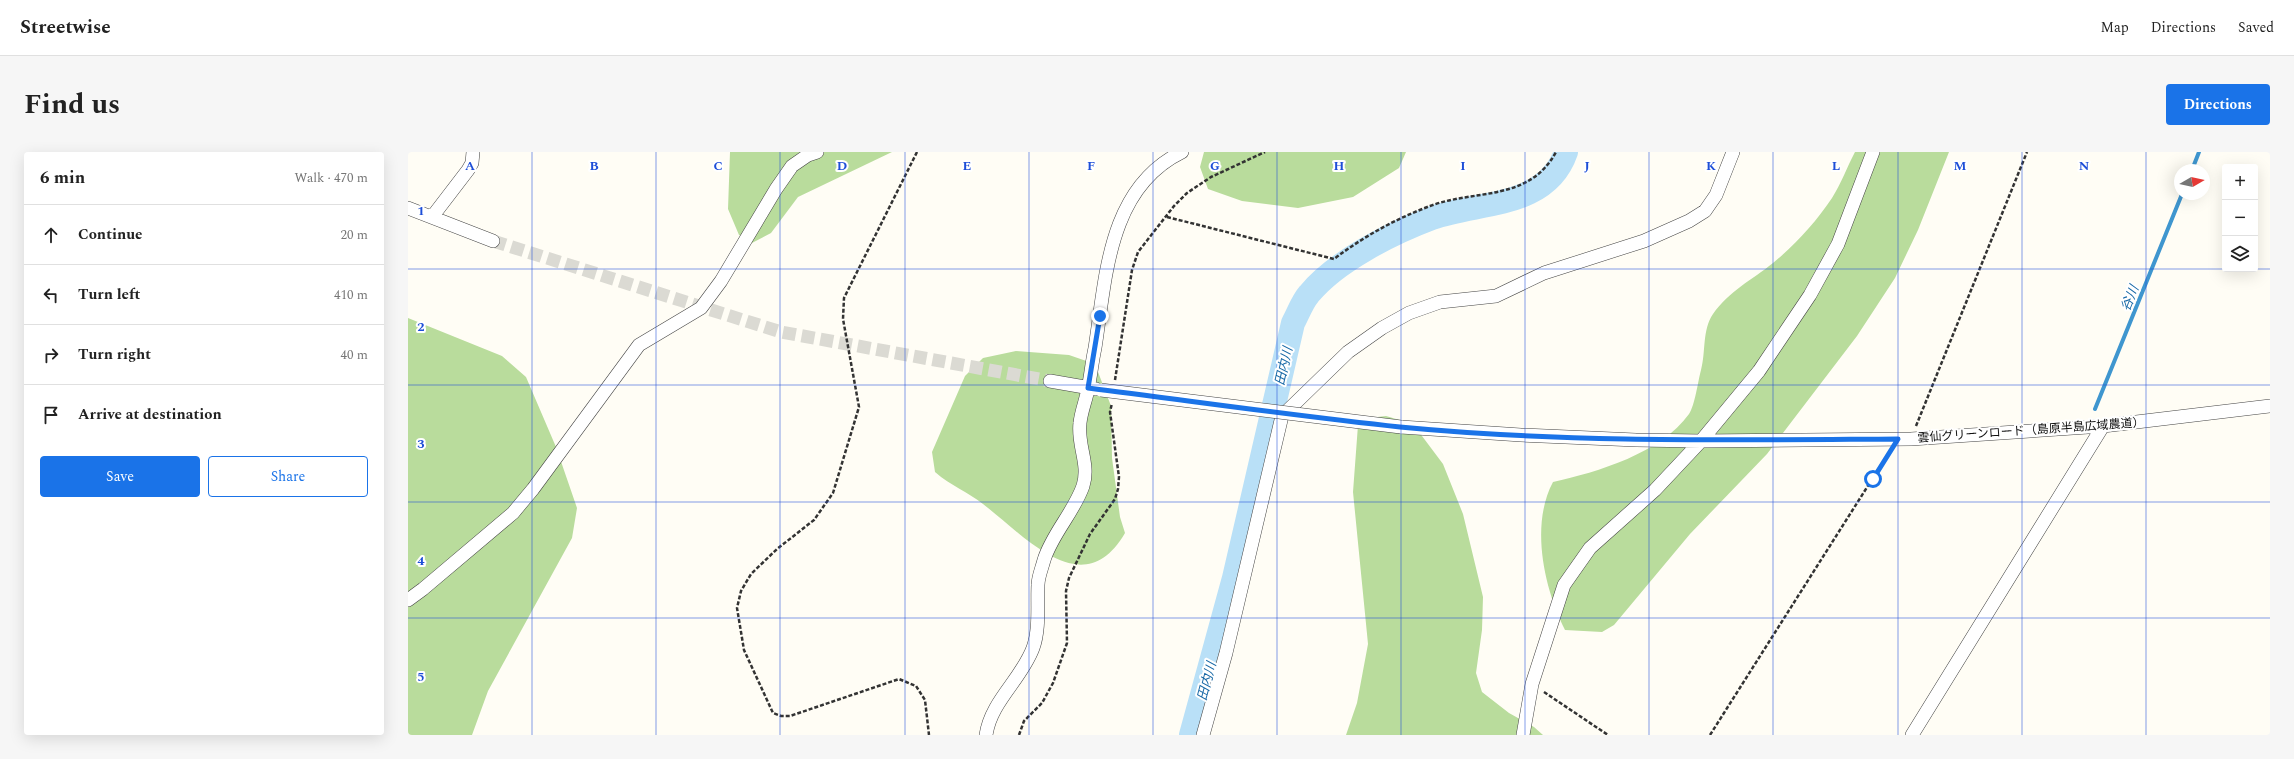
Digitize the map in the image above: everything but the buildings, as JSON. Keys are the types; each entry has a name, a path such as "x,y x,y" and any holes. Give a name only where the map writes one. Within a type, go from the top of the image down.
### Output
{"street":[{"path":"432,217 468,170 472,163 473,152"},
{"path":"408,600 513,513 533,489 639,345 701,308 721,281 776,189 792,166 808,155 817,152"},
{"path":"986,735 987,726 996,704 1024,666 1034,647 1037,627 1038,582 1045,557 1082,488 1085,478 1086,465 1079,437 1080,422 1088,388 1109,259 1116,230 1127,204 1145,179 1169,158 1182,152"},
{"path":"1203,735 1226,653 1282,416 1348,352 1382,328 1409,312 1440,302 1496,296 1544,273 1644,241 1689,221 1705,211 1716,195 1732,152"},
{"path":"1523,735 1532,684 1564,586 1590,548 1655,490 1700,441 1759,371 1810,295 1838,244 1873,152"},
{"path":"408,208 493,241"},
{"name":"雲仙グリーンロード（島原半島広域農道）","path":"1050,381 1107,393 1401,427 1521,435 1700,441 1904,439 2103,426 2270,406"},
{"path":"1912,735 2103,426"}],"path":[{"path":"917,152 844,298 843,319 859,407 833,493 814,520 777,549 751,574 741,591 737,608 744,650 773,713 781,716 790,716 899,679 916,686 925,700 930,735"},
{"path":"1114,381 1132,270 1138,252 1174,206 1199,185 1238,164 1265,152"},
{"path":"1166,217 1334,258 1365,236 1430,206 1523,185 1546,168 1556,152"},
{"path":"1710,735 1904,439 2027,152"},
{"path":"1018,735 1024,721 1042,703 1053,683 1067,642 1066,591 1069,578 1090,534 1115,500 1118,489 1119,477 1107,393"},
{"path":"1532,684 1608,735"}],"green space":[{"path":"730,152 892,152 798,197 771,233 752,243 739,235 728,209"},
{"path":"1204,152 1406,152 1399,168 1353,197 1298,208 1242,201 1208,189 1200,167"},
{"path":"1855,152 1949,152 1918,230 1895,278 1857,336 1767,454 1690,534 1614,625 1602,632 1565,630 1551,595 1542,556 1542,517 1546,499 1553,482 1589,473 1627,459 1646,450 1677,428 1689,414 1693,405 1702,363 1707,327 1713,314 1733,292 1781,256 1812,224 1835,193"},
{"path":"408,318 502,356 526,377 556,447 577,508 572,538 488,691 472,735 408,735"},
{"path":"1016,351 1069,355 1095,364 1111,406 1112,458 1120,517 1125,533 1109,554 1091,563 1073,564 1054,558 1035,546 977,500 935,472 932,452 965,376 983,358"},
{"path":"1386,416 1413,424 1443,464 1463,514 1483,597 1482,630 1476,673 1482,692 1509,713 1534,727 1543,735 1346,735 1357,703 1368,644 1353,492 1358,425 1369,418"}],"waterway":[{"name":"田内川","path":"1191,735 1234,578 1293,323 1304,301 1320,282 1334,270 1349,259 1383,240 1432,218 1509,200 1527,193 1543,184 1556,171 1566,152"},
{"name":"谷川","path":"2194,164 2199,152"},
{"name":"谷川","path":"2095,409 2180,200"}],"tunnel":[{"path":"493,241 781,332 1050,381"}],"route":[{"path":"1100,316 1088,388 1401,427 1521,435 1700,441 1898,439 1873,479"}]}
